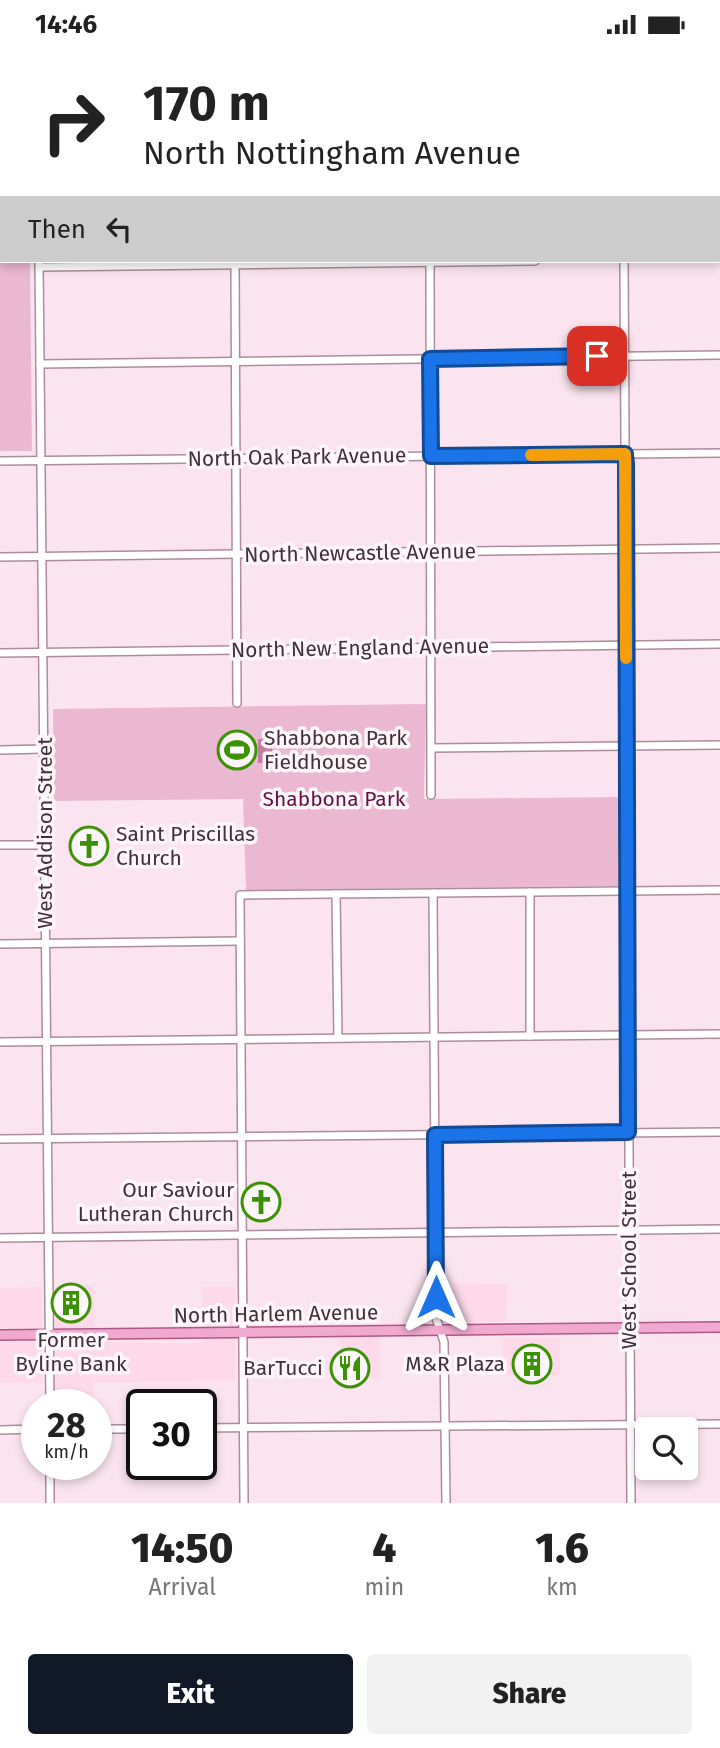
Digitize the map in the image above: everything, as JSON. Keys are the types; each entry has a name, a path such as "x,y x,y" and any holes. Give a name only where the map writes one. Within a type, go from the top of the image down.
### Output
{"main road":[{"name":"North Harlem Avenue","path":"0,1335 720,1328"}],"street":[{"path":"40,264 234,263 237,703"},
{"path":"430,263 431,795"},
{"name":"West School Street","path":"624,263 631,1503"},
{"name":"West Addison Street","path":"40,264 50,1389"},
{"path":"40,363 720,355"},
{"name":"North Oak Park Avenue","path":"0,461 720,453"},
{"name":"North Newcastle Avenue","path":"0,557 720,548"},
{"name":"North New England Avenue","path":"0,653 720,644"},
{"path":"432,748 720,745"},
{"path":"0,750 44,749"},
{"path":"0,845 45,845"},
{"path":"244,1503 240,895 720,890"},
{"path":"530,892 530,1036"},
{"path":"433,893 436,1318 444,1342 446,1503"},
{"path":"336,894 338,1038"},
{"path":"0,944 240,941"},
{"path":"0,1042 720,1034"},
{"path":"0,1139 720,1132"},
{"path":"0,1238 720,1229"},
{"path":"217,1428 720,1424"},
{"path":"0,1430 21,1429"},
{"path":"50,1480 50,1503"}],"shaded area":[{"path":"258,739 272,739 272,763 258,763"},
{"path":"507,1283 506,1322 443,1322 443,1284"},
{"path":"55,1285 94,1285 95,1342 203,1343 202,1287 235,1287 235,1381 94,1382 94,1389 56,1389"},
{"path":"42,1287 42,1328 0,1328 0,1288"},
{"path":"340,1337 380,1337 380,1378 341,1379"},
{"name":"M&R Plaza","path":"503,1338 560,1338 560,1375 503,1375"},
{"path":"0,1342 41,1342 42,1383 0,1383"}],"green space":[{"path":"0,263 30,263 32,451 0,451"},
{"name":"Shabbona Park","path":"426,704 424,799 619,797 620,886 246,890 243,799 54,801 53,709"}],"slow traffic":[{"path":"531,455 625,454 626,658"}],"place":[{"name":"Shabbona Park Fieldhouse","path":"237,750"},
{"name":"Saint Priscillas Church","path":"89,846"},
{"name":"Our Saviour Lutheran Church","path":"261,1202"},
{"name":"Former Byline Bank","path":"71,1303"},
{"name":"M&R Plaza","path":"532,1364"},
{"name":"BarTucci","path":"350,1368"}],"route":[{"path":"436,1297 435,1135 628,1132 626,464 625,454 431,456 430,359 597,356"}]}
